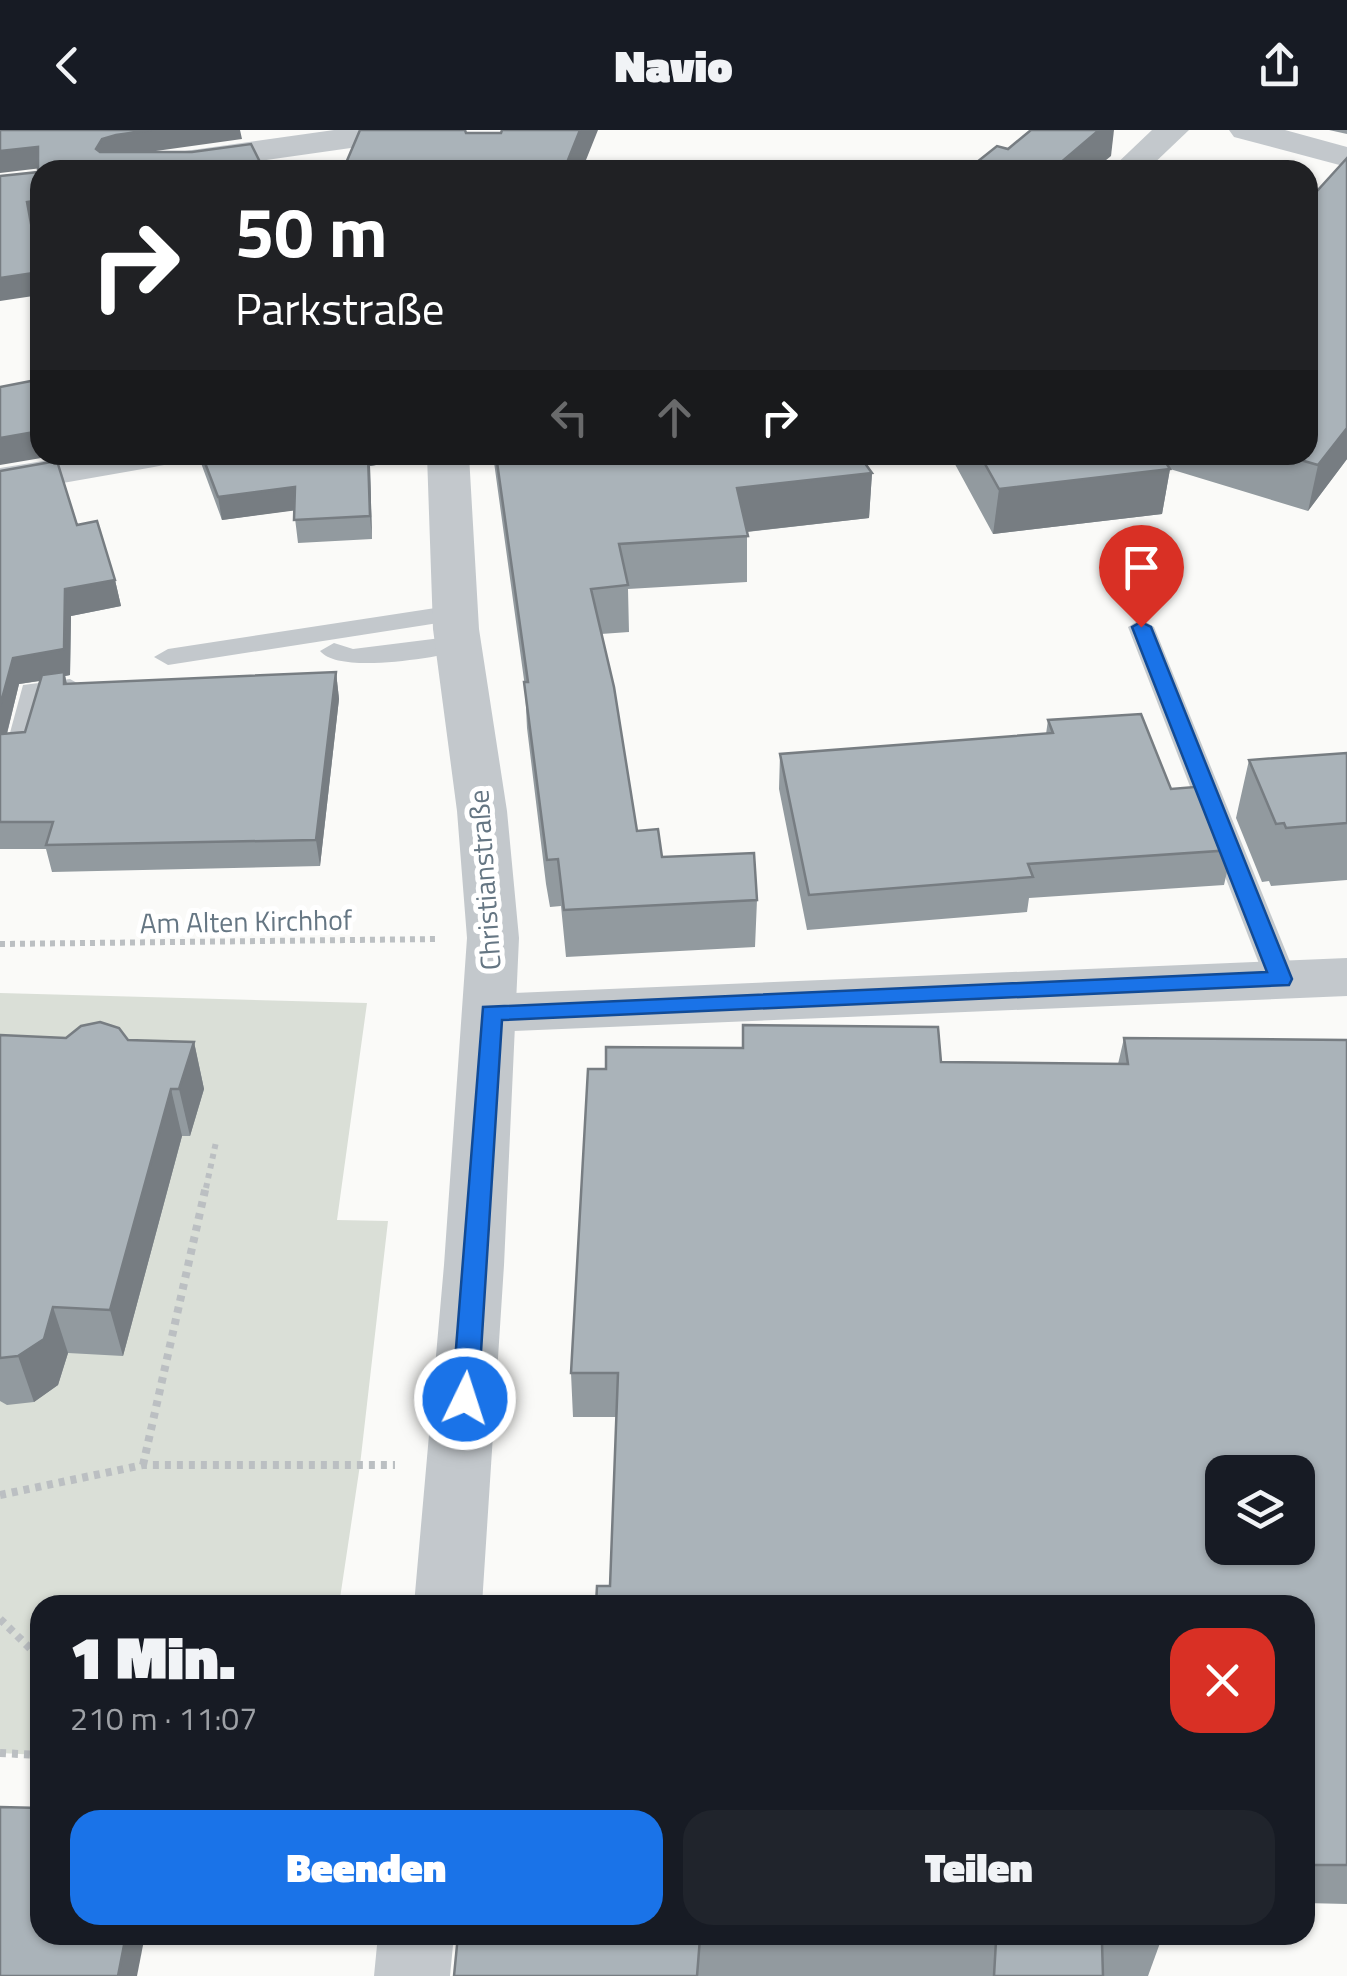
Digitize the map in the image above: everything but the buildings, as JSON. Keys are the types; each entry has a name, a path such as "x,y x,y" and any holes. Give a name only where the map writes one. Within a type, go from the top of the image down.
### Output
{"street":[{"path":"123,160 407,130"},
{"path":"1138,160 1172,130"},
{"path":"1246,130 1347,157"},
{"path":"0,481 95,465"},
{"name":"Christianstraße","path":"448,465 456,628 482,811 494,938 449,1595"},
{"path":"491,1013 1347,976"},
{"path":"412,1976 415,1945"}],"lane":[{"path":"1141,627 1281,979"},
{"path":"168,657 456,628"},
{"path":"19,750 34,691 70,687"}],"path":[{"name":"Am Alten Kirchhof","path":"0,944 494,938"},
{"path":"144,1464 216,1142"},
{"path":"0,1495 144,1464 460,1466"},
{"path":"0,1620 30,1648"},
{"path":"0,1754 30,1756"}],"shaded area":[{"path":"0,993 367,1003 337,1220 388,1221 340,1595 30,1595 30,1754 0,1753"}],"route":[{"path":"465,1399 491,1013 1281,979 1141,627"}]}
